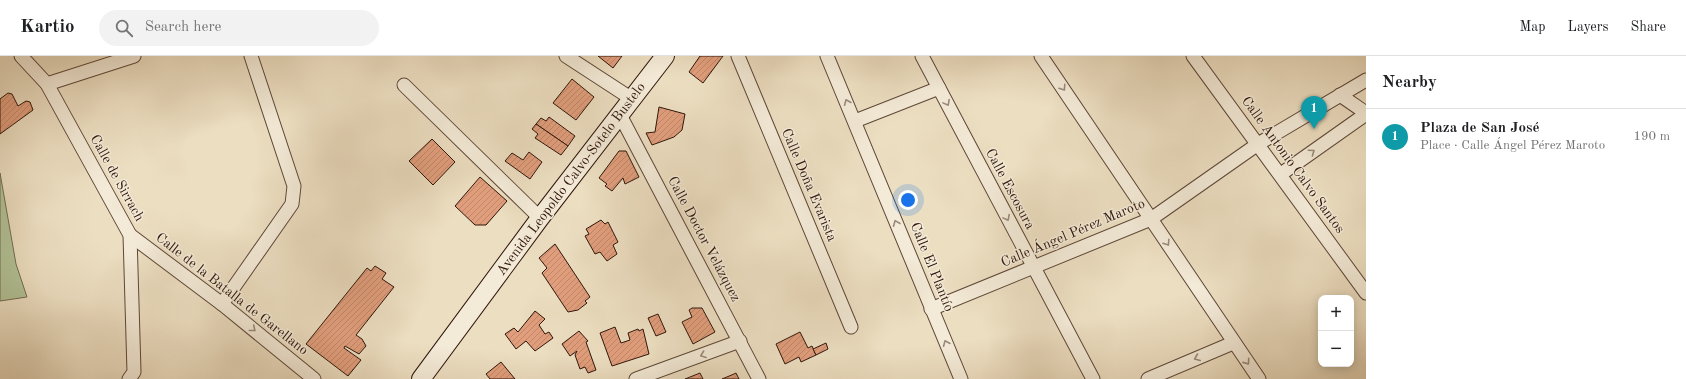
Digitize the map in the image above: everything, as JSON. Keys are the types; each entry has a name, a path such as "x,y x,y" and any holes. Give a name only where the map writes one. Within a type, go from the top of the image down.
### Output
{"main road":[{"name":"Avenida Leopoldo Calvo-Sotelo Bustelo","path":"421,379 540,218 664,56"}],"street":[{"name":"Calle de Sirrach","path":"20,56 47,84 130,235 135,377"},
{"path":"47,84 134,56"},
{"path":"222,304 292,204 294,186 251,56"},
{"path":"566,56 632,99"},
{"name":"Calle Doña Evarista","path":"738,56 851,327"},
{"name":"Calle El Plantío","path":"827,56 960,379"},
{"name":"Calle Escosura","path":"922,56 1093,379"},
{"path":"1041,56 1233,343 1259,379"},
{"name":"Calle Antonio Calvo Santos","path":"1193,56 1281,174 1366,293"},
{"name":"Calle Ángel Pérez Maroto","path":"931,309 1151,219 1258,144 1366,80"},
{"path":"404,85 540,218"},
{"path":"855,121 939,88"},
{"path":"1281,174 1366,113 1340,95"},
{"name":"Calle Doctor Velázquez","path":"620,115 759,379"},
{"name":"Calle de la Batalla de Garellano","path":"130,235 222,304 314,379"},
{"path":"636,379 740,341"},
{"path":"1148,379 1233,343"}],"green space":[{"path":"0,173 16,264 27,297 0,301"}],"building":[{"path":"598,56 622,56 613,68"},
{"path":"700,56 723,56 703,83 689,72"},
{"path":"572,79 594,97 576,120 553,103"},
{"path":"8,93 12,94 18,106 26,101 30,102 33,110 0,134 0,99"},
{"path":"659,107 685,114 682,130 674,137 652,145 646,133 655,132"},
{"path":"549,117 575,136 568,146 536,124 541,118 546,121"},
{"path":"536,124 568,146 561,155 535,138 538,134 532,129"},
{"path":"432,139 455,162 433,185 409,161"},
{"path":"619,151 626,151 639,177 625,184 623,178 612,191 605,186 607,184 599,178"},
{"path":"529,152 542,162 530,179 505,161 512,153 523,160"},
{"path":"480,177 507,201 486,225 475,225 455,206"},
{"path":"601,220 605,224 608,222 618,242 613,245 617,254 607,261 600,252 595,254 585,236 589,234 586,229"},
{"path":"555,244 590,297 585,301 587,303 578,310 568,312 542,273 547,268 539,258"},
{"path":"375,266 386,273 382,279 394,287 356,335 362,339 366,346 359,354 345,346 344,348 361,360 348,376 306,344 367,268 371,271"},
{"path":"692,308 702,308 715,332 693,344 682,322 692,317 689,310"},
{"path":"535,311 545,319 539,325 545,334 549,332 553,338 535,351 526,341 516,349 505,334 514,328 518,332"},
{"path":"658,314 666,332 656,336 648,318"},
{"path":"615,327 621,343 630,340 628,333 638,329 639,331 643,329 649,354 612,366 600,333"},
{"path":"579,331 588,341 586,342 596,370 588,373 585,367 580,369 575,355 577,351 570,356 562,344"},
{"path":"800,332 808,348 812,346 816,355 801,362 799,357 785,364 776,344"},
{"path":"826,343 828,349 816,355 813,349"},
{"path":"501,362 515,379 490,379 486,374"},
{"path":"700,373 703,379 685,379"},
{"path":"736,373 739,379 722,379 734,374"}],"place":[{"name":"Plaza de San José","path":"1314,129"}]}
